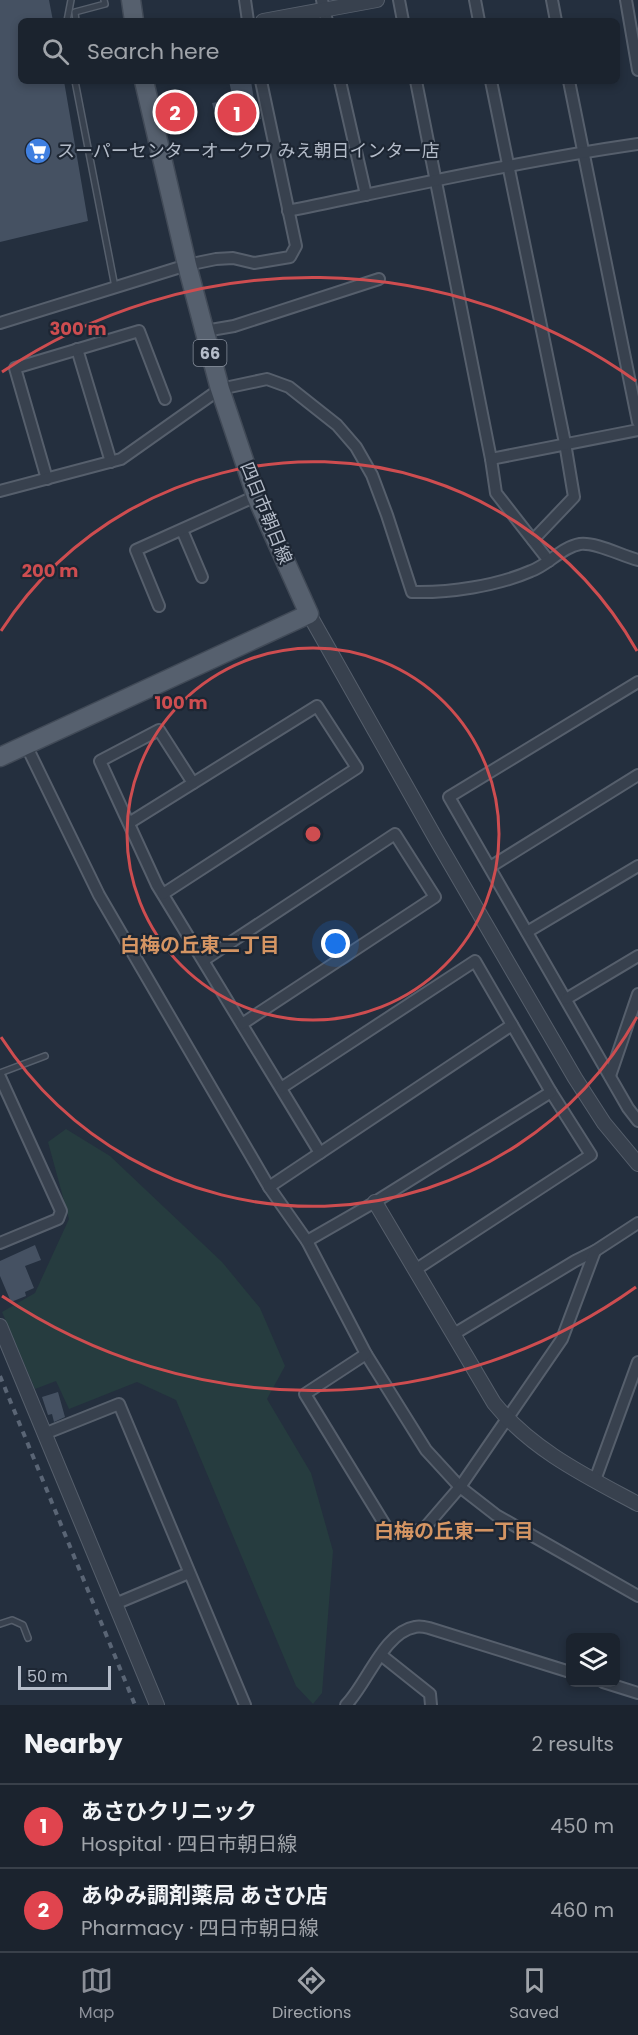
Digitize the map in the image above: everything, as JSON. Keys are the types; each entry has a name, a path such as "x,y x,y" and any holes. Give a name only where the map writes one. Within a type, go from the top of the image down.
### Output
{"main road":[{"path":"131,0 134,18"},
{"name":"四日市朝日線","path":"145,84 187,265 220,389 256,496 309,614"},
{"path":"0,757 309,614"}],"street":[{"path":"245,0 248,18"},
{"path":"280,18 377,0"},
{"path":"399,0 402,18"},
{"path":"475,0 478,18"},
{"path":"552,0 555,18"},
{"path":"626,0 638,70"},
{"path":"0,323 187,265 216,259 233,258 254,263 290,257 296,246 262,84"},
{"path":"341,84 366,195"},
{"path":"417,84 496,493 549,561"},
{"path":"492,84 574,497 533,540"},
{"path":"569,84 638,422"},
{"path":"288,212 508,166 638,144"},
{"path":"205,331 234,326 379,279"},
{"path":"47,479 15,368 139,331 165,399"},
{"path":"77,349 111,462"},
{"path":"0,478 1,490 121,459 220,389 267,379 289,387 337,425 356,447 372,475 412,592 434,593 502,581 533,571 572,547 582,544 638,560"},
{"path":"491,459 638,430"},
{"path":"159,606 136,550 256,496"},
{"path":"182,530 202,577"},
{"path":"309,614 575,1078 604,1123 638,1164"},
{"path":"638,682 450,797 638,1121"},
{"path":"129,823 317,706 357,768 163,894"},
{"path":"193,783 159,730 100,761 163,894 320,1153"},
{"path":"26,745 99,895 269,1186 308,1241 366,1354 426,1450 460,1487 496,1515 638,1596"},
{"path":"490,867 638,775"},
{"path":"204,960 395,834 435,897 242,1024"},
{"path":"527,932 638,866"},
{"path":"566,999 638,956"},
{"path":"281,1088 475,961 551,1092 591,1155 415,1270"},
{"path":"610,1076 638,994"},
{"path":"269,1186 512,1025"},
{"path":"0,1075 61,1211 58,1219 0,1243"},
{"path":"308,1241 551,1092"},
{"path":"375,1202 494,1403 507,1419 555,1458 638,1504"},
{"path":"454,1334 638,1223"},
{"path":"366,1354 305,1394 390,1533 423,1530 460,1487 562,1339 595,1251"},
{"path":"0,1326 157,1705"},
{"path":"595,1480 638,1362"},
{"path":"44,1434 119,1404 244,1705"},
{"path":"115,1604 189,1573"},
{"path":"346,1705 355,1696 391,1641 402,1632 415,1627 429,1628 566,1671"},
{"path":"381,1655 430,1694 431,1705"},
{"path":"616,1687 638,1694"}],"lane":[{"path":"68,18 71,0"},
{"path":"76,18 75,12 105,4 104,0"},
{"path":"76,84 115,287"},
{"path":"0,1075 45,1056"},
{"path":"0,1624 12,1620 22,1625 28,1638"}],"green space":[{"path":"66,1129 110,1156 222,1262 260,1308 285,1366 267,1399 311,1473 333,1551 322,1693 313,1704 296,1686 176,1400 137,1382 69,1409 56,1381 35,1389 2,1312 35,1293 69,1219 48,1142"}],"building":[{"name":"スーパーセンターオークワ みえ朝日インター店","path":"0,0 49,0 52,18 18,18 18,84 65,84 88,221 0,242"},
{"path":"230,84 251,84 255,106 258,105 261,119 219,128 212,103 233,99"},
{"path":"35,1245 41,1260 25,1266 34,1288 25,1292 26,1296 11,1302 0,1276 0,1261"},
{"path":"58,1392 65,1417 54,1422 52,1414 48,1415 42,1397"}],"railway":[{"path":"0,1376 135,1705"}],"place":[{"name":"あゆみ調剤薬局 あさひ店","path":"175,112"},
{"name":"あさひクリニック","path":"237,113"},
{"name":"スーパーセンターオークワ みえ朝日インター店","path":"38,151"}],"district":[{"name":"白梅の丘東二丁目","path":"200,945"},
{"name":"白梅の丘東一丁目","path":"454,1531"}]}
